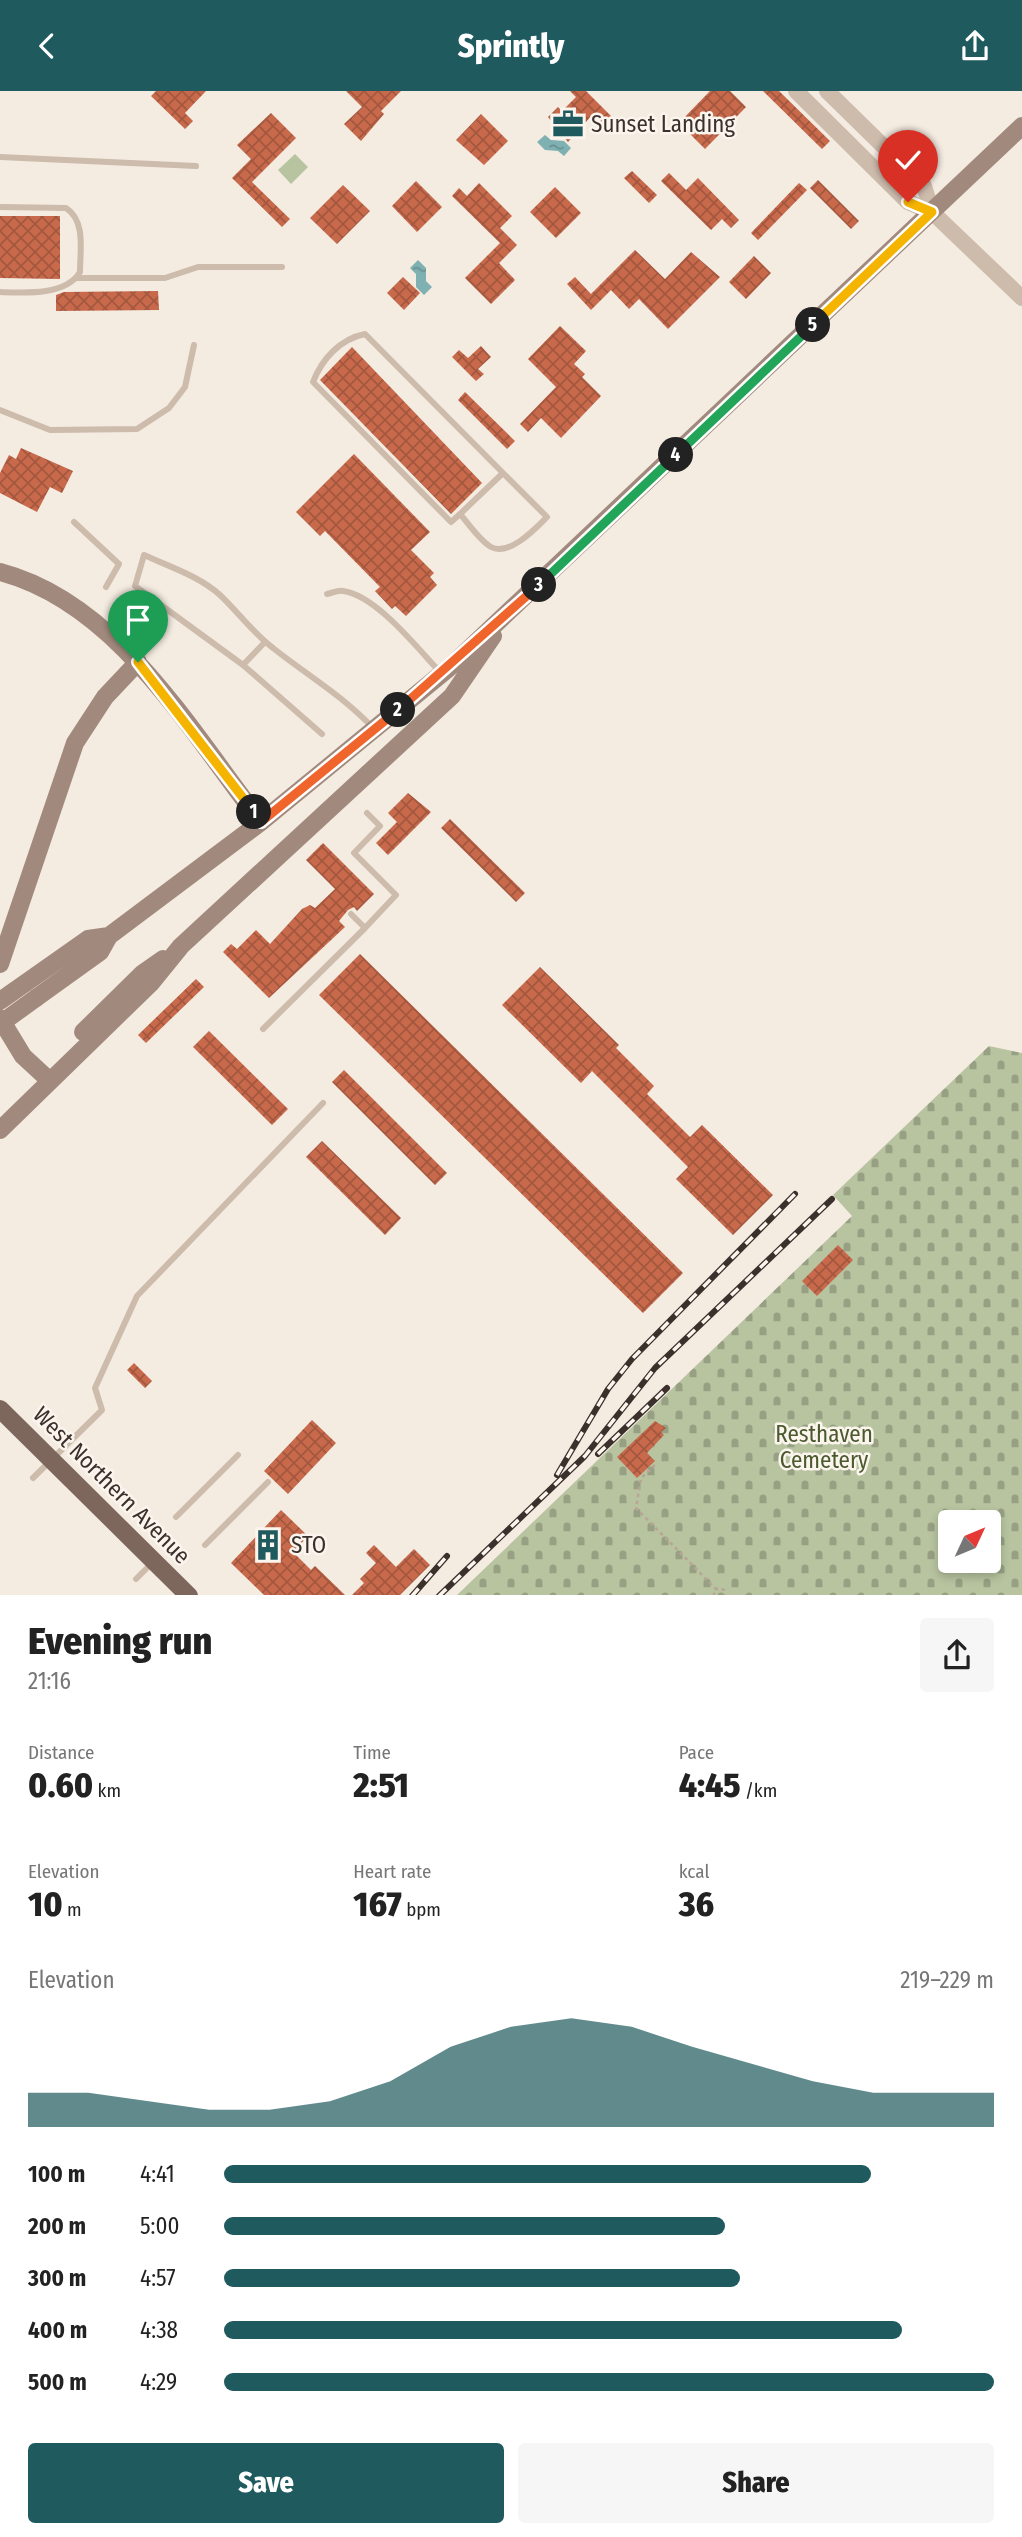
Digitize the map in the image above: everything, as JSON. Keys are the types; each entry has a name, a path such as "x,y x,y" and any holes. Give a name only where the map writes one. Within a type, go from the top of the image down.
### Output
{"main road":[{"path":"50,1081 23,1056 0,1021 100,953 110,936 261,822 442,674 1022,126"},
{"path":"0,572 22,578 48,590 81,611 138,662 261,822"},
{"path":"0,1130 151,983 181,946 452,696 472,671 503,619"},
{"path":"0,964 75,743 105,697 138,662"},
{"path":"0,1001 88,939 110,936"},
{"name":"West Northern Avenue","path":"0,1409 189,1595"}],"street":[{"path":"796,91 908,202 932,212 1022,298"},
{"path":"827,91 924,185 932,212"}],"lane":[{"path":"0,157 196,166"},
{"path":"0,207 66,208 72,212 79,222 80,272 77,278"},
{"path":"0,292 35,293 77,278 165,278 198,267 282,267"},
{"path":"460,514 491,547 499,549 524,540 547,517 365,334 352,337 331,353 319,365 313,382 450,522 503,473"},
{"path":"0,410 50,430 137,429 169,408 186,387 194,345"},
{"path":"74,522 120,564 106,587"},
{"path":"321,734 243,665 135,586 144,555 197,579 218,594 265,642 299,669 318,678 374,730"},
{"path":"327,594 342,591 362,598 398,627 442,674"},
{"path":"243,665 265,642"},
{"path":"263,1029 396,895 354,853 380,826 367,813"},
{"path":"351,914 365,928"},
{"path":"33,1478 102,1410 95,1388 137,1296 324,1103"},
{"path":"176,1517 238,1455"},
{"path":"205,1545 268,1482"},
{"path":"136,1579 154,1561"}],"path":[{"path":"655,1465 641,1478 636,1508 716,1589 723,1589 725,1595"},
{"path":"714,1595 716,1589"}],"green space":[{"path":"295,154 308,167 291,184 278,170"},
{"name":"Resthaven Cemetery","path":"989,1046 1022,1053 1022,1595 457,1595 852,1216 833,1195"}],"water":[{"path":"545,135 551,140 564,141 571,148 564,156 558,151 545,150 537,142"},
{"path":"418,260 426,268 426,281 432,287 424,295 416,287 416,274 410,268"}],"building":[{"path":"156,91 206,91 185,113 193,121 185,129 151,96"},
{"path":"346,91 401,91 381,111 384,114 361,141 344,124 362,107"},
{"path":"570,91 586,91 611,116 603,124 593,114 568,142 548,117 558,107 562,111 576,97"},
{"path":"710,91 730,91 746,107 705,149 679,123"},
{"path":"763,91 779,91 830,141 822,149"},
{"path":"271,113 296,138 252,182 290,219 282,227 232,178 251,159 237,145"},
{"path":"481,114 508,141 484,165 456,140"},
{"path":"632,171 657,195 649,203 624,178"},
{"path":"669,173 686,190 698,178 739,220 731,228 722,219 711,230 661,181"},
{"path":"818,180 859,221 851,229 810,188"},
{"path":"416,181 442,207 417,232 392,206"},
{"path":"479,183 512,216 500,228 517,245 499,263 515,280 491,304 465,278 500,243 452,196 459,188 467,196"},
{"path":"799,183 807,190 758,240 751,233"},
{"path":"343,185 370,211 337,244 310,218"},
{"path":"555,187 581,213 556,238 530,212"},
{"path":"0,216 60,216 60,279 0,278"},
{"path":"635,250 665,279 691,252 720,277 668,329 639,299 629,309 611,290 591,310 567,284 575,277 591,294"},
{"path":"754,256 771,273 746,299 729,282"},
{"path":"403,277 420,293 404,310 387,293"},
{"path":"158,291 159,310 56,311 56,295 64,292"},
{"path":"560,326 586,351 574,364 585,374 582,377 601,396 561,438 541,418 528,432 520,424 556,387 528,359"},
{"path":"481,346 491,357 478,369 484,374 476,381 452,357 459,350 468,358"},
{"path":"352,347 482,483 451,514 320,380"},
{"path":"465,392 515,441 507,449 458,400"},
{"path":"21,448 73,471 62,493 50,487 37,512 0,493 0,473 9,455 16,459"},
{"path":"354,454 430,532 411,550 434,573 430,577 437,585 406,616 395,606 392,609 375,591 380,587 325,531 320,536 296,512"},
{"path":"408,793 431,812 388,855 376,843 397,822 388,813"},
{"path":"450,819 525,893 516,902 441,828"},
{"path":"323,843 374,894 357,911 354,907 348,910 339,921 345,927 269,998 223,952 231,944 237,949 256,930 270,944 302,909 310,905 315,908 335,889 306,860"},
{"path":"360,954 683,1273 643,1313 319,995"},
{"path":"540,967 619,1045 616,1048 654,1086 647,1094 690,1137 702,1125 773,1195 733,1235 676,1179 688,1167 592,1071 581,1083 502,1005"},
{"path":"196,979 204,987 146,1043 138,1035"},
{"path":"209,1031 288,1109 272,1125 193,1047"},
{"path":"344,1070 447,1173 435,1185 332,1082"},
{"path":"322,1141 401,1218 385,1235 306,1157"},
{"path":"838,1245 853,1260 817,1296 802,1281"},
{"path":"134,1363 152,1381 145,1388 127,1370"},
{"path":"312,1420 336,1443 288,1494 264,1471"},
{"path":"655,1421 666,1428 661,1432 664,1435 647,1453 655,1461 637,1478 617,1457"},
{"name":"STO","path":"281,1510 308,1536 293,1552 311,1570 315,1566 345,1595 264,1595 231,1563"},
{"name":"STO","path":"374,1545 396,1567 414,1549 430,1565 400,1595 352,1595 364,1583 360,1579 376,1563 366,1553"}],"railway":[{"path":"557,1475 608,1389 632,1359 795,1194"},
{"path":"440,1595 585,1456 655,1368 832,1199"},
{"path":"598,1454 667,1388"},
{"path":"413,1595 447,1556"}],"place":[{"name":"Sunset Landing","path":"568,124"},
{"name":"STO","path":"268,1545"}],"route":[{"path":"138,662 261,822 442,674 503,619 932,212 908,202"}]}
